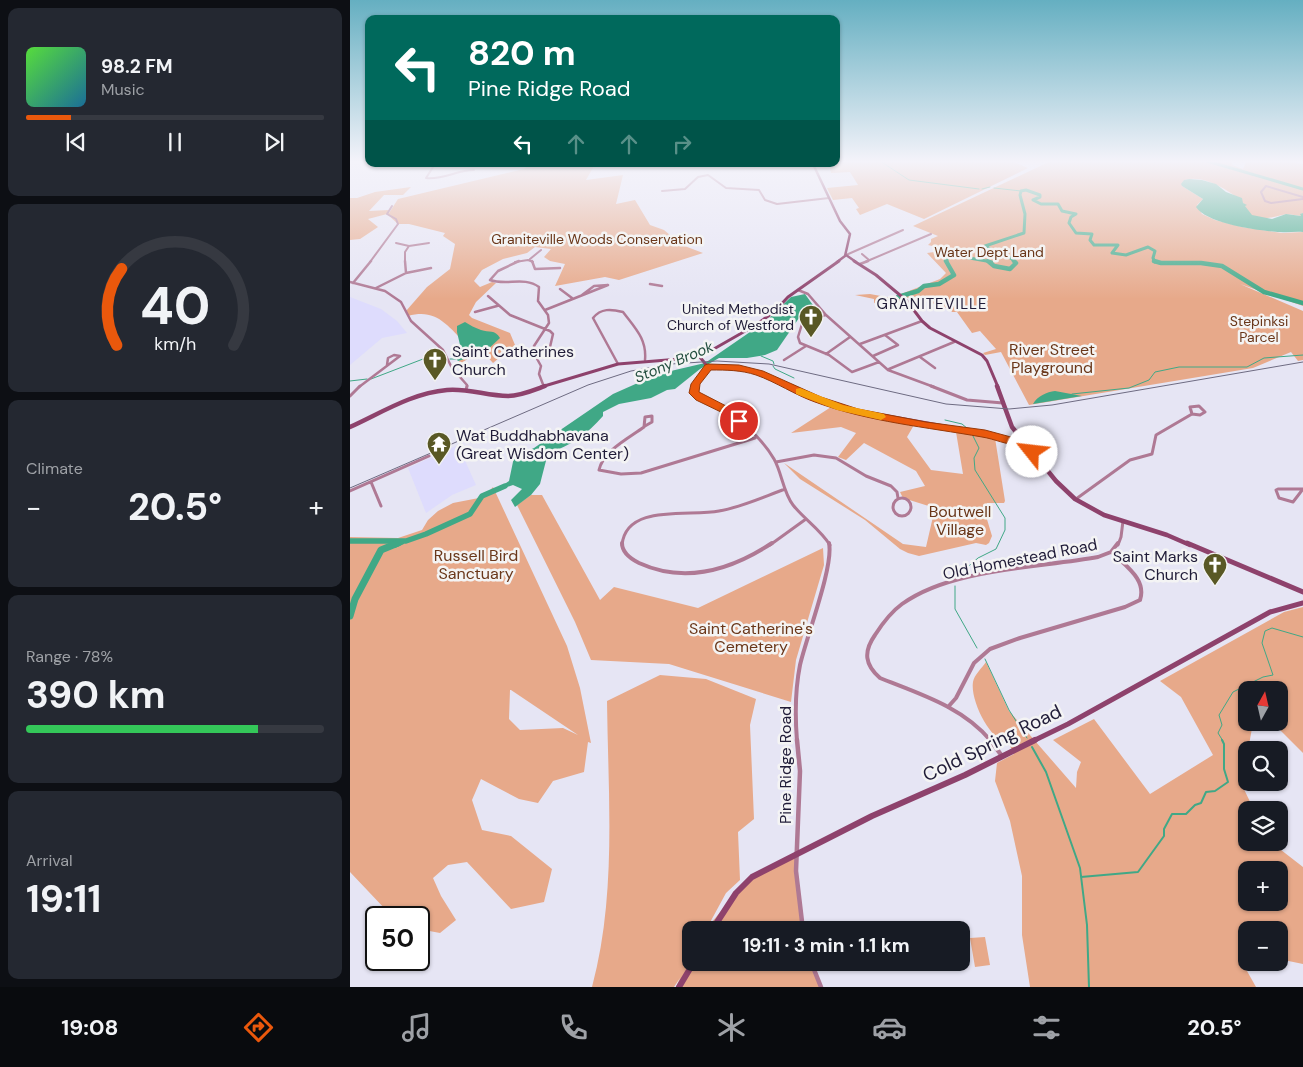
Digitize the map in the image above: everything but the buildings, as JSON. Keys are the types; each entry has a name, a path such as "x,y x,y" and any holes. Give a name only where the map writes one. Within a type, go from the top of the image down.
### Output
{"main road":[{"path":"350,427 410,398 435,392 466,390 505,397 545,387 618,364 700,356 751,328 846,255 850,234 840,221 833,207"},
{"path":"846,255 902,297 922,321 954,342 974,350 985,358 1012,426 1022,441 1061,486 1076,499 1097,512 1180,540 1303,592"},
{"path":"700,356 706,365 739,368 759,373 818,400 857,412 926,426 985,434 1011,441 1022,441"},
{"name":"Cold Spring Road","path":"718,921 746,881 872,816 1068,724 1266,614 1303,603"},
{"path":"679,987 689,971"}],"street":[{"path":"351,283 368,265 388,234 398,224 388,214 391,207"},
{"path":"846,255 903,230"},
{"path":"860,264 931,234"},
{"path":"396,243 409,246 429,243"},
{"path":"406,273 405,252 409,246"},
{"path":"541,250 530,259 518,261 492,275 490,280 496,283 524,281 536,284 538,287 539,304 549,320 545,329 535,340 534,353 540,366 539,374 545,387"},
{"path":"862,254 870,260"},
{"path":"530,259 534,261 535,269 560,268"},
{"path":"376,288 406,273 431,268"},
{"path":"351,283 388,292 401,302 410,321 446,354 452,368 467,386 466,390"},
{"path":"544,310 608,286 604,284 584,290 582,295"},
{"path":"650,284 662,286"},
{"path":"560,289 572,298"},
{"path":"798,290 809,296 826,315 888,370 967,400 1004,405"},
{"path":"488,296 497,306 521,322 545,329 552,334 550,347 534,353"},
{"path":"475,312 497,306"},
{"path":"618,364 593,318 597,313 607,309 621,311 629,318 645,345 645,360"},
{"path":"826,315 802,324 798,340 806,346 826,354 852,372 879,362"},
{"path":"860,344 922,321"},
{"path":"873,356 898,345 885,335"},
{"path":"826,354 850,337"},
{"path":"888,370 954,342"},
{"path":"784,360 806,346"},
{"path":"350,396 387,365 398,360 400,356 394,355 388,358 387,365"},
{"path":"919,357 935,368"},
{"name":"Pine Ridge Road","path":"706,365 695,384 694,393 732,414 771,454 776,462 792,504 829,542 830,554 798,678 795,725 800,771 796,855 797,889 802,921"},
{"path":"1076,499 1130,460 1152,454 1156,435 1192,414 1200,415 1205,412 1199,406 1192,406 1189,410 1192,414"},
{"path":"645,426 618,446 600,464 599,470 622,474 641,473 756,438"},
{"path":"776,462 814,455 836,458 866,476 891,486 897,492 898,498 893,504 894,511 900,515 908,514 912,506 898,498"},
{"path":"350,491 429,456"},
{"path":"371,482 381,506"},
{"path":"786,489 739,506 711,513 645,517 633,523 624,534 622,550 632,560 651,567 674,573 702,573 720,568 759,551 806,519"},
{"path":"1278,489 1303,489 1297,500 1292,502 1281,499 1276,493 1278,489"},
{"name":"Old Homestead Road","path":"1002,756 985,732 948,707 880,678 867,665 865,655 867,647 890,615 913,598 958,581 1102,556 1112,552 1121,541 1123,521"},
{"path":"948,707 974,663 990,649 1137,603 1142,596 1142,585 1112,552"},
{"path":"815,971 821,987"}],"shaded area":[{"path":"1196,207 1246,207 1252,215 1272,219 1286,214 1301,216 1300,214 1303,213 1303,232 1260,230 1222,222 1202,213"},
{"path":"805,294 815,308 799,318 777,350 765,355 747,358 719,358 700,369 675,389 667,390 651,398 619,404 603,412 603,416 585,434 564,447 548,453 540,484 531,495 515,507 511,500 522,489 513,485 501,489 500,487 509,481 514,457 534,448 613,394 658,374 705,363 750,332 762,326 791,297"},
{"path":"350,297 381,309 397,321 407,333 382,338 350,365"},
{"path":"465,322 481,330 494,332 500,338 484,353 458,361 454,356 460,345 457,326"},
{"path":"1055,391 1082,396 1033,404 1042,395"},
{"path":"458,445 476,485 452,495 426,513 408,468"}],"green space":[{"name":"Graniteville Woods Conservation","path":"350,207 373,207 369,211 389,210 389,213 393,207 639,207 650,225 664,230 682,245 703,253 619,280 605,277 555,286 565,264 550,261 544,257 551,249 535,247 527,253 503,259 482,270 474,281 480,287 492,282 496,283 476,302 469,315 472,318 510,333 515,345 493,363 481,350 457,366 466,344 453,330 434,316 418,314 408,316 406,311 427,287 450,269 455,244 443,236 445,233 409,224 398,224 387,214 368,219 378,227 360,239 350,240"},
{"path":"879,207 860,215 856,209"},
{"path":"895,207 948,207 924,219"},
{"path":"953,207 1198,207 1202,214 1215,220 1242,227 1282,233 1303,232 1303,306 1240,284 1303,311 1303,360 1298,361 1291,352 1253,368 1029,405 1001,352 985,355 983,353 996,349 980,331 972,333 957,312 952,312 950,309 936,305 920,296 908,298 901,294 940,279 946,273 927,253 949,250 928,245 931,239 938,236 913,226"},
{"path":"1245,207 1303,207 1301,216 1282,215 1260,218 1250,215"},
{"path":"870,294 897,299 901,298 901,305 887,306 874,303 874,299 855,295"},
{"name":"Boutwell Village","path":"831,407 914,425 907,437 931,470 963,474 956,432 995,438 1005,501 1004,503 987,503 986,516 992,536 989,543 986,545 976,543 919,556 908,553 900,549 865,520 800,479 784,463 903,544 926,547 935,508 903,498 900,492 925,486 916,471 864,443 846,460 838,457 856,433 841,427 791,433"},
{"name":"Russell Bird Sanctuary","path":"493,487 567,646 580,688 591,743 588,742 584,772 553,781 538,803 519,799 481,779 472,800 482,830 511,836 552,869 544,902 511,909 467,862 448,865 433,878 441,896 456,920 440,933 430,931 430,906 382,906 350,872 350,537 398,538 422,530 428,520 438,511 453,503 484,497","holes":["510,690 578,735 563,728 520,730 509,719"]},
{"name":"Saint Catherine's Cemetery","path":"531,495 542,495 600,600 614,587 698,608 823,548 824,565 796,660 791,702 669,664 591,660 575,622 517,505"},
{"path":"1303,607 1303,753 1281,731 1288,731 1288,681 1238,681 1238,731 1252,731 1250,741 1238,741 1238,791 1245,791 1250,801 1238,801 1238,851 1282,851 1303,867 1303,964 1288,961 1288,921 1238,921 1238,971 1247,971 1256,987 1030,987 1022,935 1022,876 1010,821 995,781 997,763 1014,754 1009,744 995,736 988,728 978,709 973,690 976,674 986,662 1009,711 1076,788 1077,772 1081,762 1053,740 1094,719 1150,794 1213,755 1181,697 1160,681 1284,612"},
{"path":"660,675 706,679 756,699 750,725 754,819 738,832 740,880 726,893 711,921 682,921 682,971 815,971 821,987 676,987 680,978 674,987 592,987 600,952 608,881 607,701"},
{"path":"796,855 802,921 713,921 752,877"},
{"path":"985,937 990,965 975,967 970,938"}],"waterway":[{"name":"Stony Brook","path":"988,261 994,266 1010,269 1016,263 1008,256 985,246 1024,233 1025,214 1023,207"},
{"name":"Stony Brook","path":"1060,207 1062,211 1076,214 1071,217 1069,223 1076,233 1092,234 1090,240 1094,245 1118,245 1112,253 1126,255 1148,247 1155,251 1153,258 1155,261"},
{"name":"Stony Brook","path":"947,262 947,254 988,261"},
{"name":"Stony Brook","path":"898,297 918,291 924,286 939,284 954,275 946,261"},
{"name":"Stony Brook","path":"1155,261 1222,266 1264,292 1303,303"},
{"path":"1072,394 1129,388 1149,380 1155,372 1179,367 1247,367 1264,358 1303,355"},
{"path":"761,356 773,361 774,364"},
{"path":"371,379 423,359 446,359"},
{"path":"450,359 456,359"},
{"path":"773,366 775,369 794,378"},
{"path":"350,381 367,379"},
{"path":"945,420 962,424 968,429"},
{"path":"955,578 978,558 996,549 1005,530 1005,518 975,470 974,458 979,448 972,434"},
{"name":"Stony Brook","path":"350,541 406,541 426,534 470,514 482,496 505,486"},
{"name":"Stony Brook","path":"395,545 402,542"},
{"name":"Stony Brook","path":"350,616 355,599 381,550 398,543"},
{"path":"955,586 955,609 977,648"},
{"path":"1223,741 1218,733 1222,725 1219,715 1233,692 1263,677 1273,675 1262,643 1265,631 1272,628 1303,637"},
{"path":"985,659 1009,710 1027,738"},
{"path":"1081,877 1138,872 1164,836 1164,829 1172,814 1186,814 1195,805 1201,803 1206,792 1215,791 1228,782 1224,769 1224,744 1222,740"},
{"path":"1032,747 1046,772 1080,868 1081,877"},
{"path":"1081,877 1087,925 1089,987"}],"railway":[{"path":"350,488 588,385 631,371 671,364 717,361 769,364 946,404 1009,409 1052,405 1303,362"}],"slow traffic":[{"path":"800,391 818,400 881,417"}],"place":[{"name":"United Methodist Church of Westford","path":"811,338"},
{"name":"Saint Catherines Church","path":"435,381"},
{"name":"Wat Buddhabhavana (Great Wisdom Center)","path":"439,465"},
{"name":"Saint Marks Church","path":"1215,586"}],"district":[{"name":"GRANITEVILLE","path":"932,304"}],"route":[{"path":"739,421 727,410 695,395 695,384 708,367 739,368 759,373 774,378 818,400 857,412 926,426 971,431 1011,441 1022,441 1032,452"}],"park label":[{"name":"Water Dept Land","path":"989,252"},
{"name":"Stepinksi Parcel","path":"1259,330"},
{"name":"River Street Playground","path":"1052,358"}]}
